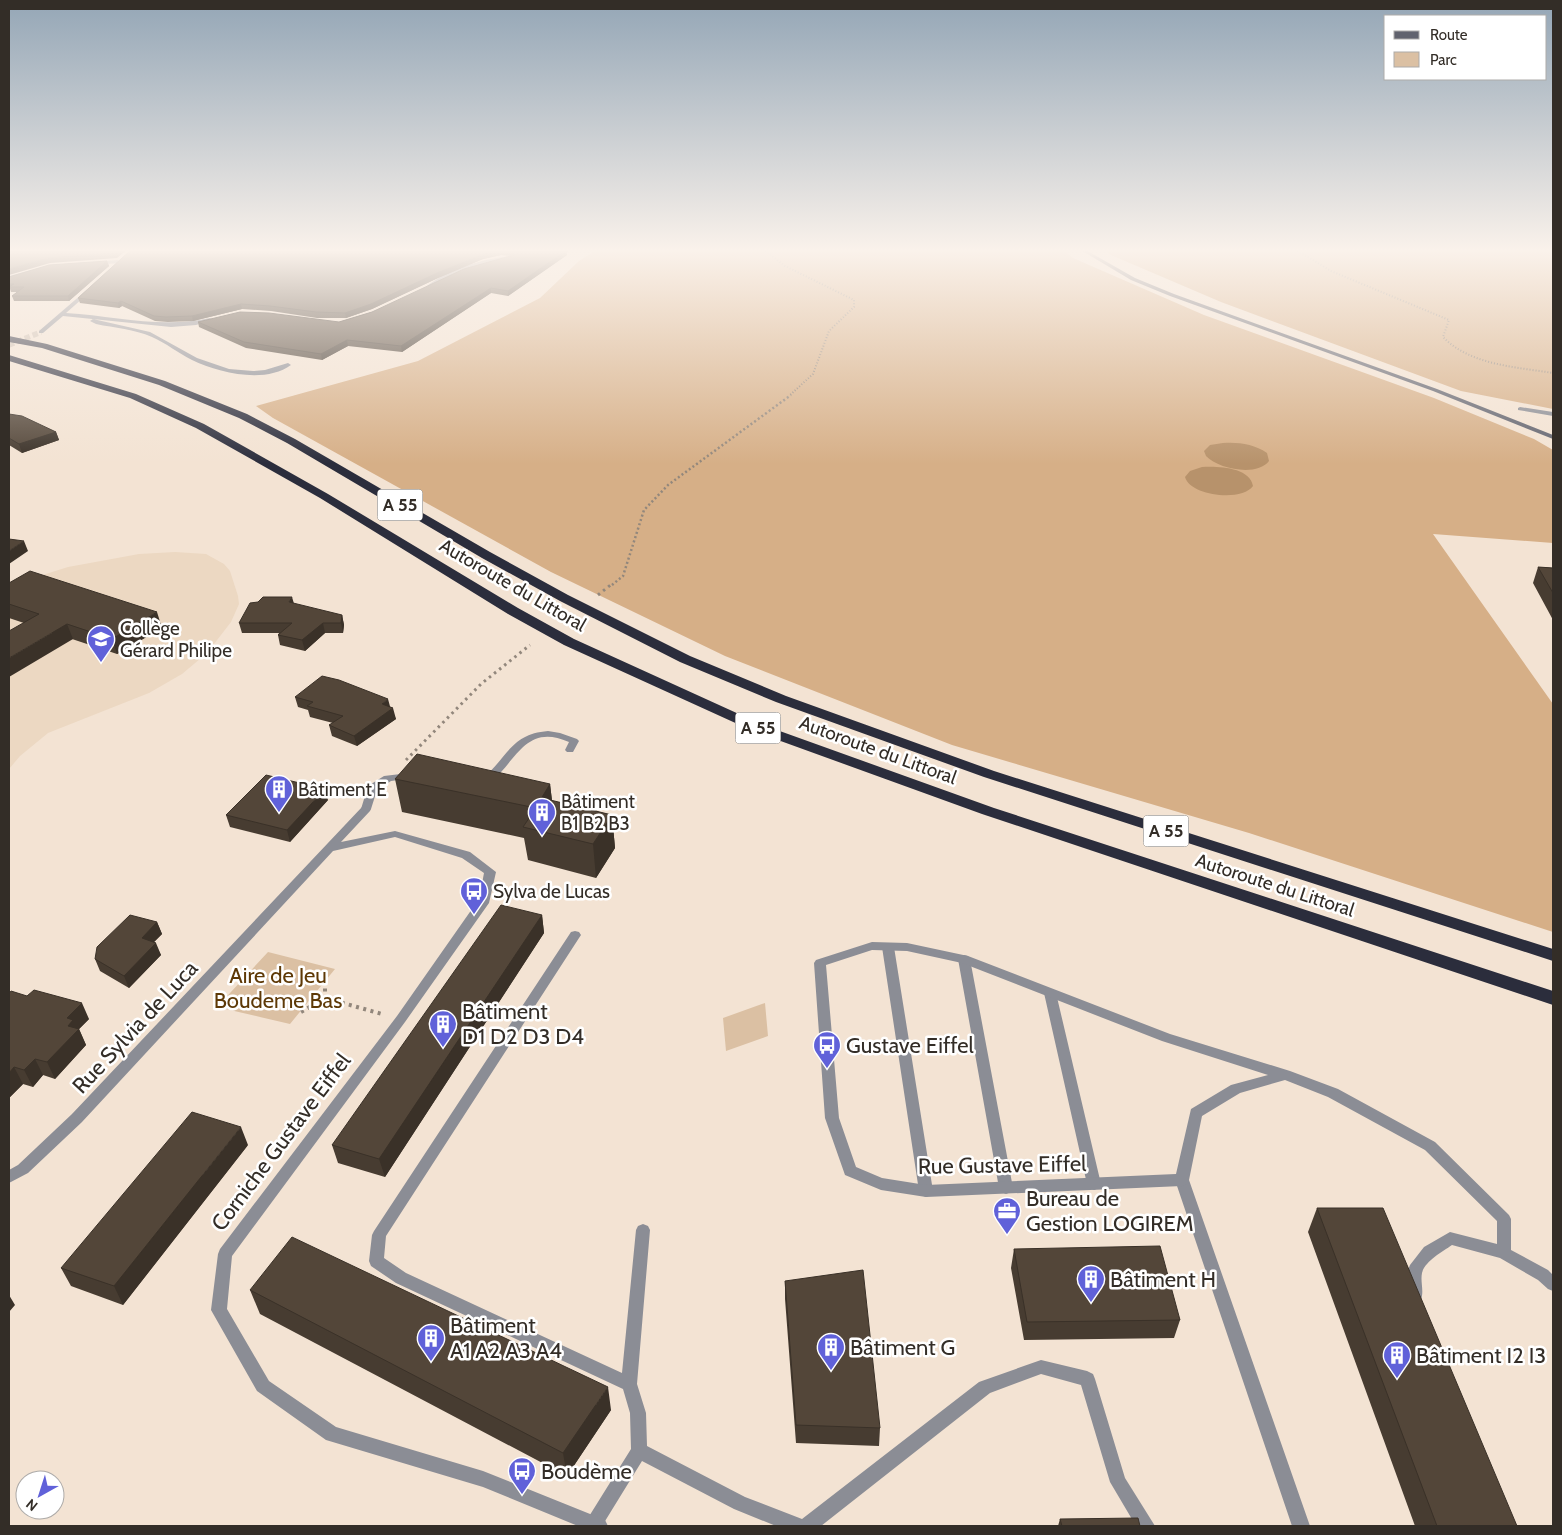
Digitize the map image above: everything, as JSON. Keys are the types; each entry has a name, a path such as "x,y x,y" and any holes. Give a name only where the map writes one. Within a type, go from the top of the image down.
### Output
{"highway":[{"name":"Autoroute du Littoral","path":"9,338 44,346 162,383 243,416 291,441 486,555 564,598 685,659 782,699 989,774 1553,955"},
{"name":"Autoroute du Littoral","path":"9,358 69,374 133,396 200,426 324,496 513,611 569,642 758,728 988,811 1553,998"}],"main road":[{"path":"1243,321 1435,390 1553,437"}],"street":[{"path":"41,332 54,321"},
{"path":"93,321 98,324 154,336 217,368 244,373 270,372 288,365"},
{"path":"119,321 165,327 189,326 209,321"},
{"path":"1520,409 1553,414"},
{"path":"480,782 488,779 512,750 532,736 538,734 561,734 574,741 570,750"},
{"path":"388,778 404,775 422,778"},
{"name":"Rue Sylvia de Luca","path":"9,1177 23,1169 77,1118 331,848 366,809 372,788 388,778"},
{"name":"Corniche Gustave Eiffel","path":"331,848 395,834 466,855 490,872 485,900 401,1019 225,1254 219,1310 263,1386 332,1434 483,1479 590,1524"},
{"path":"575,935 378,1236 376,1261 401,1278 630,1384"},
{"name":"Rue Gustave Eiffel","path":"1182,1180 926,1191 881,1184 850,1171 832,1118 820,963 872,946 907,947 964,959 1166,1038 1285,1075 1333,1093 1430,1146 1504,1219 1504,1253"},
{"path":"888,947 926,1191"},
{"path":"964,959 1006,1188"},
{"path":"1050,993 1094,1184"},
{"path":"1285,1075 1236,1089 1196,1113 1182,1180 1301,1526"},
{"path":"590,1524 639,1451 638,1413 630,1384 642,1230"},
{"path":"1416,1314 1415,1270 1429,1252 1450,1238 1504,1253 1543,1275 1553,1284"},
{"path":"807,1526 985,1387 1041,1367 1087,1379 1118,1482 1146,1526"},
{"path":"639,1451 740,1503 797,1526"}],"path":[{"path":"594,599 622,576 644,510 668,485 800,388 813,374 829,331 840,321"},
{"path":"1449,321 1443,337 1455,348 1483,359 1525,369 1553,373"},
{"path":"388,778 480,684 530,645"},
{"path":"325,981 326,998"},
{"path":"300,1012 326,998 401,1019"}],"shaded area":[{"path":"496,321 1220,321 1434,398 1534,439 1553,450 1553,543 1433,534 1553,704 1553,932 1249,833 952,745 725,656 551,572 273,418 256,406 418,361"},
{"path":"1271,321 1553,321 1553,409 1461,391"},
{"path":"1241,443 1252,446 1267,453 1269,461 1256,469 1247,470 1219,465 1206,456 1204,451 1210,445"},
{"path":"1202,467 1240,471 1251,480 1253,486 1247,491 1228,495 1217,495 1196,489 1185,477 1190,471"},
{"name":"Collège Gérard Philipe","path":"175,552 206,554 224,564 230,571 239,604 231,622 207,653 182,674 149,693 48,733 20,756 9,769 9,592 33,578 68,567 139,554"}],"green space":[{"name":"Aire de Jeu Boudeme Bas","path":"268,952 335,969 290,1024 217,1007"},
{"path":"765,1003 768,1036 726,1051 723,1018"}],"building":[{"path":"328,321 440,321 401,346 347,340 321,354 244,342 198,322"},
{"path":"9,414 22,416 56,432 19,444 9,438"},
{"path":"9,539 24,541 9,551"},
{"path":"1538,567 1553,568 1553,593"},
{"path":"30,571 157,612 112,639 67,624 9,658 9,631 39,614 9,604 9,583"},
{"path":"263,597 292,597 289,602 342,615 341,623 323,623 302,640 278,635 292,623 239,623 250,603 258,602"},
{"path":"322,676 339,680 388,699 382,704 393,708 354,736 329,725 343,716 307,706 313,702 295,697"},
{"path":"417,754 550,784 536,807 542,798 612,815 593,844 523,827 536,808 395,779"},
{"name":"Bâtiment E","path":"266,775 325,789 287,830 226,815"},
{"name":"Bâtiment D1 D2 D3 D4","path":"501,905 542,915 379,1159 332,1145"},
{"path":"130,915 157,922 142,938 156,943 124,976 95,959 97,947"},
{"path":"34,990 82,1003 67,1018 73,1020 68,1026 79,1029 47,1062 35,1059 24,1070 14,1067 9,1073 9,994 11,991 27,996"},
{"path":"192,1112 241,1127 114,1286 61,1268"},
{"name":"Bâtiment I2 I3","path":"1317,1208 1383,1208 1517,1526 1437,1526"},
{"name":"Bâtiment A1 A2 A3 A4","path":"292,1237 608,1387 563,1453 250,1290"},
{"name":"Bâtiment H","path":"1160,1246 1180,1320 1027,1322 1014,1249"},
{"name":"Bâtiment G","path":"863,1270 880,1428 796,1425 785,1281"},
{"path":"1138,1518 1140,1526 1062,1526 1060,1519"}],"tunnel":[{"path":"9,345 41,332"}],"place":[{"name":"Collège Gérard Philipe","path":"101,663"},
{"name":"Bâtiment E","path":"279,813"},
{"name":"Bâtiment B1 B2 B3","path":"542,836"},
{"name":"Sylva de Lucas","path":"474,915"},
{"name":"Bâtiment D1 D2 D3 D4","path":"443,1048"},
{"name":"Gustave Eiffel","path":"827,1069"},
{"name":"Bureau de Gestion LOGIREM","path":"1007,1235"},
{"name":"Bâtiment H","path":"1091,1303"},
{"name":"Bâtiment A1 A2 A3 A4","path":"431,1362"},
{"name":"Bâtiment G","path":"831,1371"},
{"name":"Bâtiment I2 I3","path":"1397,1379"},
{"name":"Boudème","path":"522,1495"}]}
